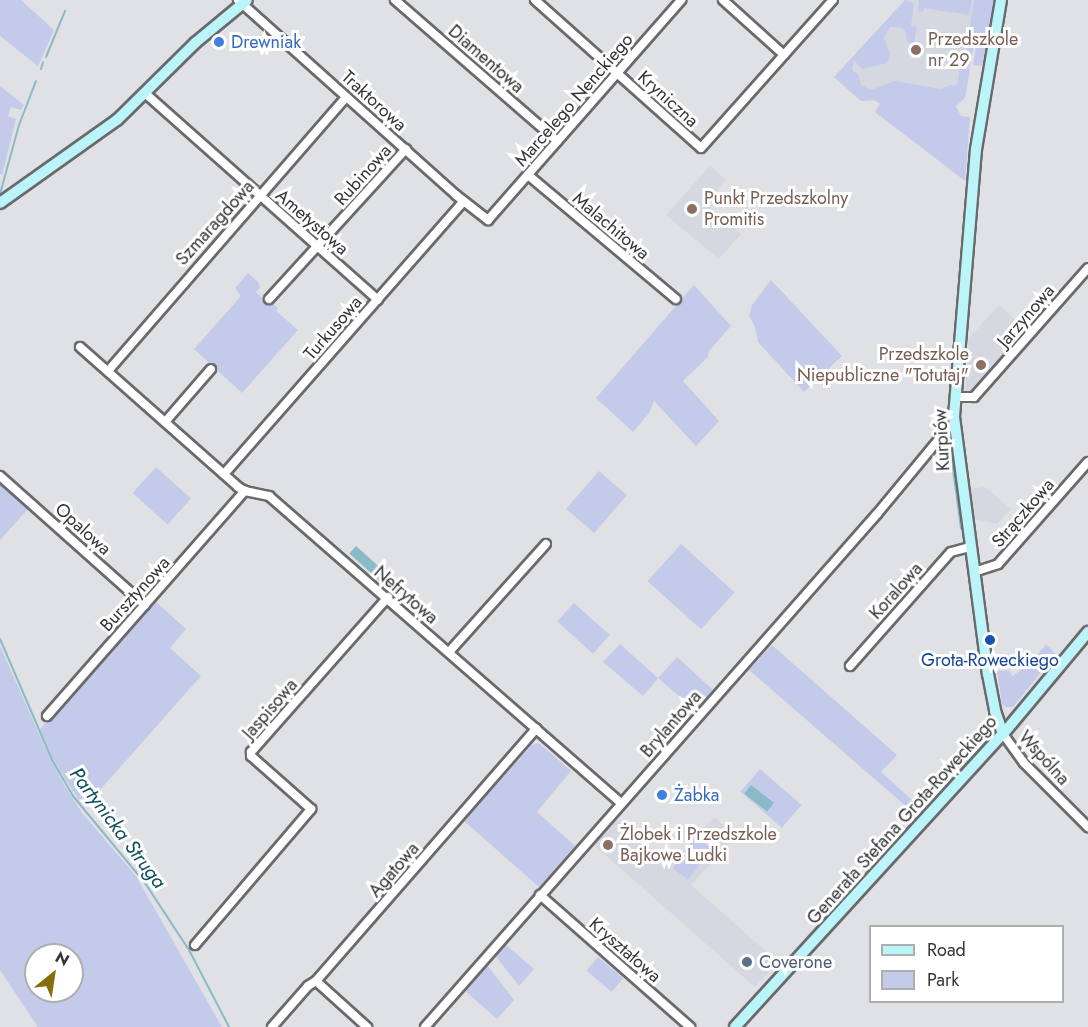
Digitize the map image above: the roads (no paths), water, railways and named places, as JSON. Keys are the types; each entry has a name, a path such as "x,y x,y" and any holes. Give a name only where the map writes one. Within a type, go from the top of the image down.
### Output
{"street":[{"name":"Diamentowa","path":"395,0 557,141"},
{"name":"Kryniczna","path":"535,0 701,148 784,55"},
{"name":"Marcelego Nenckiego","path":"488,220 681,0"},
{"path":"723,0 784,55 833,0"},
{"name":"Kurpiów","path":"1001,0 976,148 955,426 988,674 995,711 1003,734"},
{"path":"0,203 96,137 146,94 195,43 242,1"},
{"name":"Traktorowa","path":"242,1 346,97 488,220"},
{"name":"Ametystowa","path":"146,94 378,300"},
{"name":"Szmaragdowa","path":"108,371 346,97"},
{"name":"Rubinowa","path":"268,300 318,248 406,149"},
{"name":"Malachitowa","path":"528,175 676,299"},
{"name":"Turkusowa","path":"224,474 464,201"},
{"name":"Jarzynowa","path":"956,397 974,398 1088,268"},
{"name":"Nefrytowa","path":"80,347 244,491 269,496 388,597 621,803"},
{"path":"165,422 211,369"},
{"name":"Brylantowa","path":"425,1027 877,514 938,440 949,428 955,426"},
{"path":"938,440 956,442"},
{"name":"Strączkowa","path":"974,572 998,564 1088,462"},
{"name":"Opalowa","path":"0,476 145,605"},
{"name":"Bursztynowa","path":"46,716 244,491"},
{"path":"448,652 546,544"},
{"name":"Koralowa","path":"850,666 951,552 970,547"},
{"name":"Jaspisowa","path":"195,945 311,809 251,756 251,752 388,597"},
{"name":"Generała Stefana Grota-Roweckiego","path":"735,1027 1003,734 1088,632"},
{"name":"Agatowa","path":"272,1027 308,986 316,981 536,729"},
{"name":"Wspólna","path":"1003,734 1024,763 1088,827"},
{"name":"Kryształowa","path":"540,896 690,1027"},
{"path":"316,981 367,1027"}],"waterway":[{"name":"Partynicka Struga","path":"46,57 65,11"},
{"name":"Partynicka Struga","path":"41,69 43,62"},
{"path":"979,96 983,73"},
{"name":"Partynicka Struga","path":"0,194 19,125 36,81"},
{"path":"972,143 977,108"},
{"path":"967,182 970,161"},
{"path":"962,249 966,202"},
{"path":"960,273 961,259"},
{"path":"953,356 958,297"},
{"path":"949,422 951,378"},
{"path":"951,455 961,528"},
{"name":"Partynicka Struga","path":"0,639 52,760 73,796 145,883 189,950 229,1027"}],"place":[{"name":"Drewniak","path":"219,42"},
{"name":"Przedszkole nr 29","path":"916,50"},
{"name":"Punkt Przedszkolny Promitis","path":"692,209"},
{"name":"Przedszkole Niepubliczne \"Totutaj\"","path":"981,365"},
{"name":"Grota-Roweckiego","path":"990,640"},
{"name":"Żabka","path":"662,795"},
{"name":"Żlobek i Przedszkole Bajkowe Ludki","path":"608,845"},
{"name":"Coverone","path":"747,962"}]}
